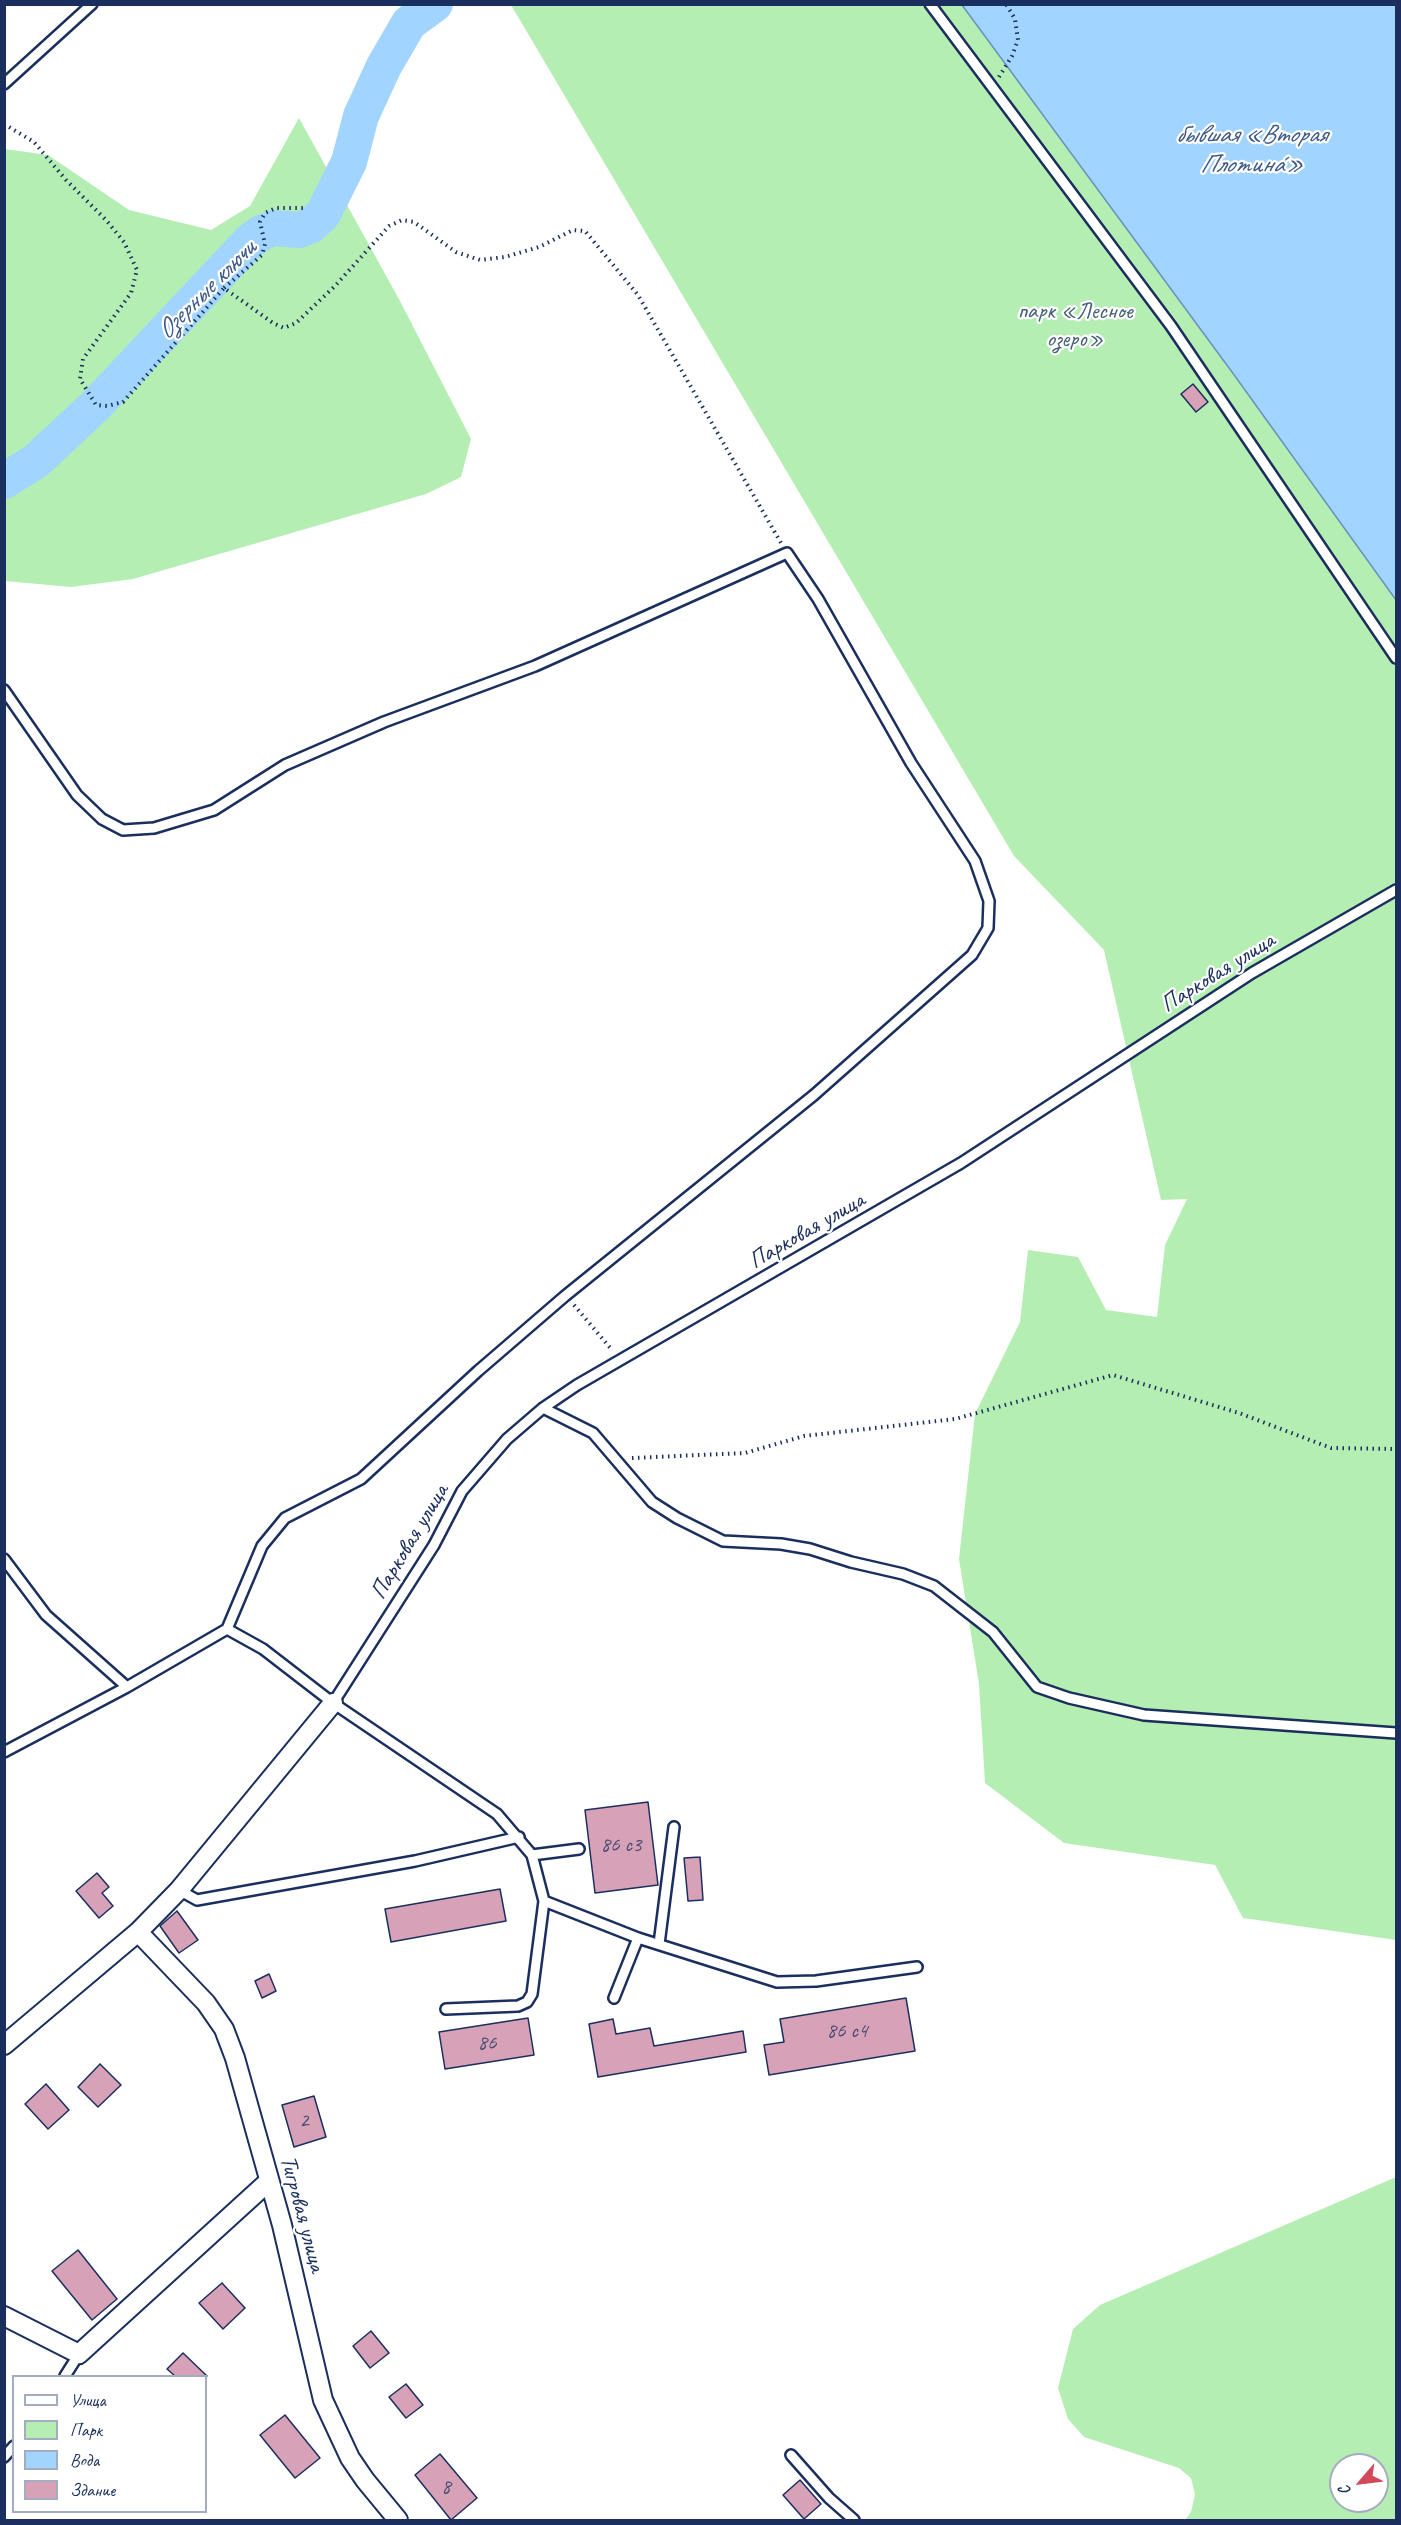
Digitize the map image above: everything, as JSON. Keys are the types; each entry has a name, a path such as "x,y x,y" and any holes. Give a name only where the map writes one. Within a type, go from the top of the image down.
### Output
{"street":[{"path":"4,2046 138,1932 178,1890 333,1703"},
{"name":"Тигровая улица","path":"138,1932 206,2003 224,2029 235,2058 282,2225 323,2400 350,2458 398,2520"},
{"path":"4,2316 79,2354 269,2181"}],"lane":[{"path":"4,84 92,4"},
{"path":"930,4 1171,326 1396,658"},
{"path":"4,690 77,795 102,819 123,830 154,828 214,810 285,765 384,722 535,666 787,553 818,599 911,763 975,861 989,901 988,928 972,955 814,1095 566,1296 478,1371 361,1479 285,1518 262,1546 227,1629 127,1687 4,1752"},
{"name":"Парковая улица","path":"333,1703 434,1545 462,1491 507,1439 543,1408 621,1360 961,1163 1252,973 1396,890"},
{"path":"543,1408 593,1432 652,1502 677,1518 723,1541 781,1544 810,1549 851,1562 903,1574 934,1586 993,1632 1037,1687 1069,1698 1144,1715 1396,1733"},
{"path":"4,1559 46,1615 127,1687"},
{"path":"227,1629 263,1649 333,1703 372,1726 497,1814 532,1855 544,1901 532,1994 526,2002 518,2006 446,2009"},
{"path":"659,1944 674,1827"},
{"path":"178,1890 197,1900 415,1861 519,1837"},
{"path":"532,1855 579,1849"},
{"path":"544,1901 638,1938 777,1982 816,1981 917,1967"},
{"path":"614,1998 638,1938"},
{"path":"66,2375 79,2354"},
{"path":"791,2455 829,2498 854,2520"}],"path":[{"path":"993,87 1012,56 1018,40 1014,19 1006,4"},
{"path":"4,124 34,142 66,180 106,220 124,242 137,270 131,294 83,359 80,379 96,405 107,406 123,402 224,288 262,255 265,244 260,222 265,213 276,208 304,208"},
{"path":"224,288 273,323 284,328 296,323 335,286 389,226 402,220 414,222 456,252 480,260 505,257 539,247 573,230 585,231 638,295 787,553"},
{"path":"566,1296 621,1360"},
{"path":"618,1459 745,1453 804,1436 955,1419 1113,1375 1239,1413 1331,1448 1396,1449"}],"green space":[{"name":"парк «Лесное озеро»","path":"511,5 1396,5 1396,1940 1243,1918 1215,1865 1064,1843 985,1783 979,1684 959,1559 975,1414 1020,1322 1028,1250 1078,1257 1106,1310 1157,1317 1165,1245 1187,1199 1161,1200 1104,950 1014,856"},
{"path":"299,118 400,301 471,439 461,477 426,494 133,579 71,587 5,581 5,149 48,155 129,210 211,230 250,206"},
{"path":"1396,2177 1396,2520 1185,2520 1191,2512 1195,2495 1191,2478 1179,2468 1084,2437 1068,2419 1058,2388 1073,2329 1100,2305"}],"water":[{"name":"бывшая «Вторая Плотинá»","path":"962,5 1396,5 1396,600 1232,372"}],"building":[{"path":"1193,384 1208,402 1196,412 1181,394"},
{"path":"648,1802 658,1885 595,1893 585,1810"},
{"path":"700,1857 703,1900 688,1901 684,1858"},
{"path":"97,1873 109,1887 102,1893 113,1906 99,1918 76,1891"},
{"path":"500,1889 506,1921 391,1942 385,1909"},
{"path":"177,1911 198,1940 179,1953 160,1926"},
{"path":"269,1974 276,1991 262,1998 255,1981"},
{"path":"906,1998 915,2051 769,2075 764,2045 784,2042 780,2019"},
{"path":"528,2018 534,2055 445,2069 439,2032"},
{"path":"613,2019 616,2034 650,2028 654,2046 743,2031 746,2052 598,2077 589,2024"},
{"path":"100,2064 121,2085 98,2107 78,2087"},
{"path":"46,2084 69,2110 48,2129 25,2104"},
{"path":"314,2096 326,2137 294,2147 282,2105"},
{"path":"78,2250 117,2299 92,2320 52,2271"},
{"path":"222,2283 245,2308 223,2329 199,2303"},
{"path":"371,2331 389,2353 370,2368 353,2346"},
{"path":"183,2353 206,2375 174,2375 167,2369"},
{"path":"406,2384 423,2405 406,2418 389,2397"},
{"path":"285,2415 320,2458 295,2478 260,2435"},
{"path":"440,2454 477,2498 451,2520 415,2475"},
{"path":"800,2480 821,2504 804,2519 783,2495"}],"waterway":[{"name":"Озерные ключи","path":"4,481 36,461 96,405 249,242 261,233 274,228 299,230 310,226 323,214 349,162 361,116 384,66 409,23 435,4"}]}
